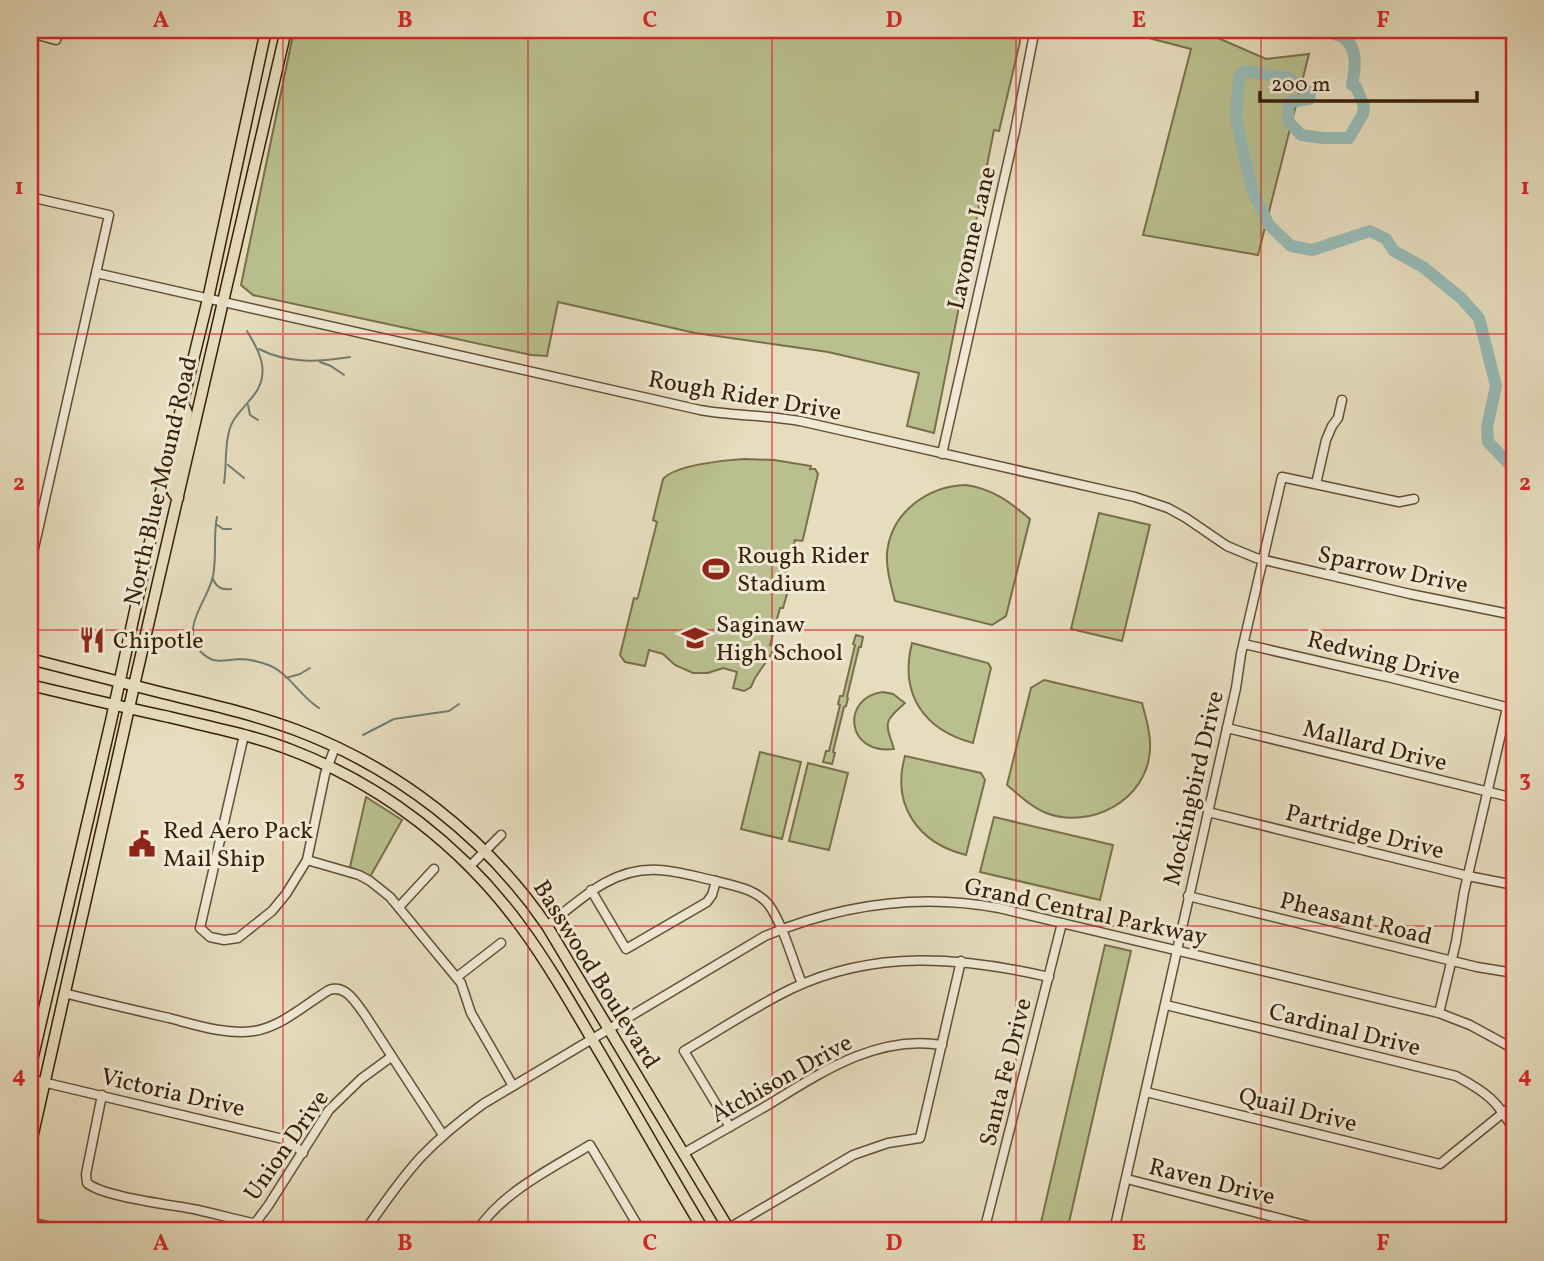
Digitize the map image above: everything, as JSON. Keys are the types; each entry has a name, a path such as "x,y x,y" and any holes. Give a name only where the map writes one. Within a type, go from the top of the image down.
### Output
{"main road":[{"name":"North Blue Mound Road","path":"30,1069 162,486 208,299 267,30"},
{"name":"North Blue Mound Road","path":"30,1147 286,30"},
{"path":"178,498 171,486 187,413 183,401"},
{"name":"Basswood Boulevard","path":"30,659 246,713 295,729 371,765 415,793 453,822 485,851 521,890 547,926 684,1153 727,1230"},
{"name":"Basswood Boulevard","path":"30,685 279,745 328,766 376,792 449,845 524,929 704,1231"}],"street":[{"path":"30,33 56,40 58,30"},
{"name":"Lavonne Lane","path":"942,454 1015,131 1033,39 1032,30"},
{"path":"30,197 109,215 30,566"},
{"name":"Rough Rider Drive","path":"96,273 700,410 774,416 800,421 1135,497 1158,504 1186,518 1227,546 1263,560"},
{"path":"1342,400 1338,418 1326,440 1316,484 1399,502 1414,499"},
{"name":"Mockingbird Drive","path":"1114,1231 1282,477 1316,484"},
{"name":"Sparrow Drive","path":"1263,560 1514,615"},
{"name":"Redwing Drive","path":"1244,644 1511,708"},
{"path":"1439,1013 1468,876 1511,708"},
{"name":"Mallard Drive","path":"1227,728 1514,798"},
{"path":"244,735 200,928 210,937 224,940 238,938 272,911 297,879 307,860 328,766 335,747"},
{"name":"Partridge Drive","path":"1208,812 1514,885"},
{"path":"470,866 501,835"},
{"path":"307,860 344,870 370,881 390,897 457,977 471,1013 513,1086"},
{"path":"399,907 434,869"},
{"path":"547,926 592,890 618,876 648,869 716,881 758,895 769,906 802,984"},
{"path":"592,890 626,949 707,902 716,881"},
{"name":"Pheasant Road","path":"1188,897 1476,967 1514,972"},
{"name":"Grand Central Parkway","path":"365,1231 410,1169 443,1135 483,1104 737,951 781,929 842,911 875,905 952,901 986,905 1439,1013 1470,1024 1514,1049"},
{"name":"Santa Fe Drive","path":"984,1231 1062,923"},
{"path":"457,977 501,943"},
{"path":"730,1127 684,1051 768,1000 802,984 872,964 919,959 961,961 1049,977"},
{"path":"727,1230 853,1155 888,1143 920,1138 961,961"},
{"path":"64,993 226,1031 254,1031 270,1026 329,990 341,989 352,998 443,1135"},
{"name":"Cardinal Drive","path":"1166,1005 1456,1076 1482,1091 1504,1112"},
{"name":"Atchison Drive","path":"684,1153 828,1069 856,1056 896,1045 942,1045"},
{"name":"Union Drive","path":"102,1095 86,1179 92,1187 252,1223 261,1217 329,1110 361,1079 391,1057"},
{"name":"Victoria Drive","path":"30,1079 283,1139 303,1153"},
{"name":"Quail Drive","path":"1146,1092 1440,1164 1504,1112"},
{"path":"1514,1104 1504,1112 1514,1131"},
{"path":"477,1231 507,1198 590,1145 641,1231"},
{"name":"Raven Drive","path":"1126,1179 1328,1231"}],"green space":[{"path":"294,30 1019,30 1020,42 999,131 994,130 934,433 907,426 919,373 828,352 695,333 558,302 547,356 531,355 253,295 241,285"},
{"path":"1118,30 1200,30 1266,59 1309,54 1258,255 1143,235 1191,49"},
{"name":"Rough Rider Stadium","path":"744,459 774,460 811,466 810,469 815,469 818,474 803,539 795,540 785,579 791,580 770,645 776,647 751,687 744,691 733,688 737,672 723,668 708,673 693,673 675,665 663,654 649,650 645,666 625,662 620,655 657,522 653,520 663,479 689,467"},
{"path":"966,485 1001,497 1030,519 1006,616 992,625 895,601 889,577 887,553 890,538 904,514 925,496 938,490"},
{"path":"1099,513 1150,525 1122,641 1071,629"},
{"path":"856,635 863,637 833,752 835,753 832,764 823,762 826,751 829,751"},
{"path":"912,643 988,663 991,668 973,743 941,729 919,707 909,678"},
{"path":"1044,680 1142,703 1150,738 1147,768 1128,796 1114,807 1098,814 1063,817 1035,807 1007,785 1031,688"},
{"path":"883,692 893,694 905,703 888,723 894,749 878,748 866,743 858,735 854,725 860,704 869,696"},
{"path":"760,752 801,762 782,839 741,829"},
{"path":"905,756 981,773 985,780 966,855 934,841 912,819 905,806 902,790"},
{"path":"808,763 848,773 829,850 789,841"},
{"path":"366,797 402,820 370,877 350,867"},
{"path":"994,817 1113,845 1100,900 980,872"},
{"path":"1105,945 1131,951 1067,1231 1039,1231"},
{"path":"32,1218 89,1231 30,1231"}],"waterway":[{"path":"1326,30 1343,37 1352,47 1355,60 1352,85 1356,87 1364,106 1363,114 1349,138 1301,135 1288,121 1289,102 1309,99 1310,93 1288,78 1244,71 1239,77 1236,118 1252,190 1269,225 1291,246 1312,250 1370,231 1386,239 1394,251 1423,267 1461,298 1479,318 1496,386 1487,428 1488,442 1514,469"},
{"path":"224,483 231,424 256,392 262,375 260,357 247,331"},
{"path":"259,349 292,359 327,360 350,357"},
{"path":"320,362 344,375"},
{"path":"248,405 250,415 258,420"},
{"path":"228,465 244,478"},
{"path":"217,517 213,576 193,629 198,648 213,660 239,659 271,666 319,708"},
{"path":"216,524 223,529 231,529"},
{"path":"213,579 220,588 231,589"},
{"path":"286,678 310,668"},
{"path":"363,735 394,719 449,711 459,704"}],"place":[{"name":"Rough Rider Stadium","path":"716,569"},
{"name":"Saginaw High School","path":"695,638"},
{"name":"Chipotle","path":"92,640"},
{"name":"Red Aero Pack Mail Ship","path":"142,844"}]}
